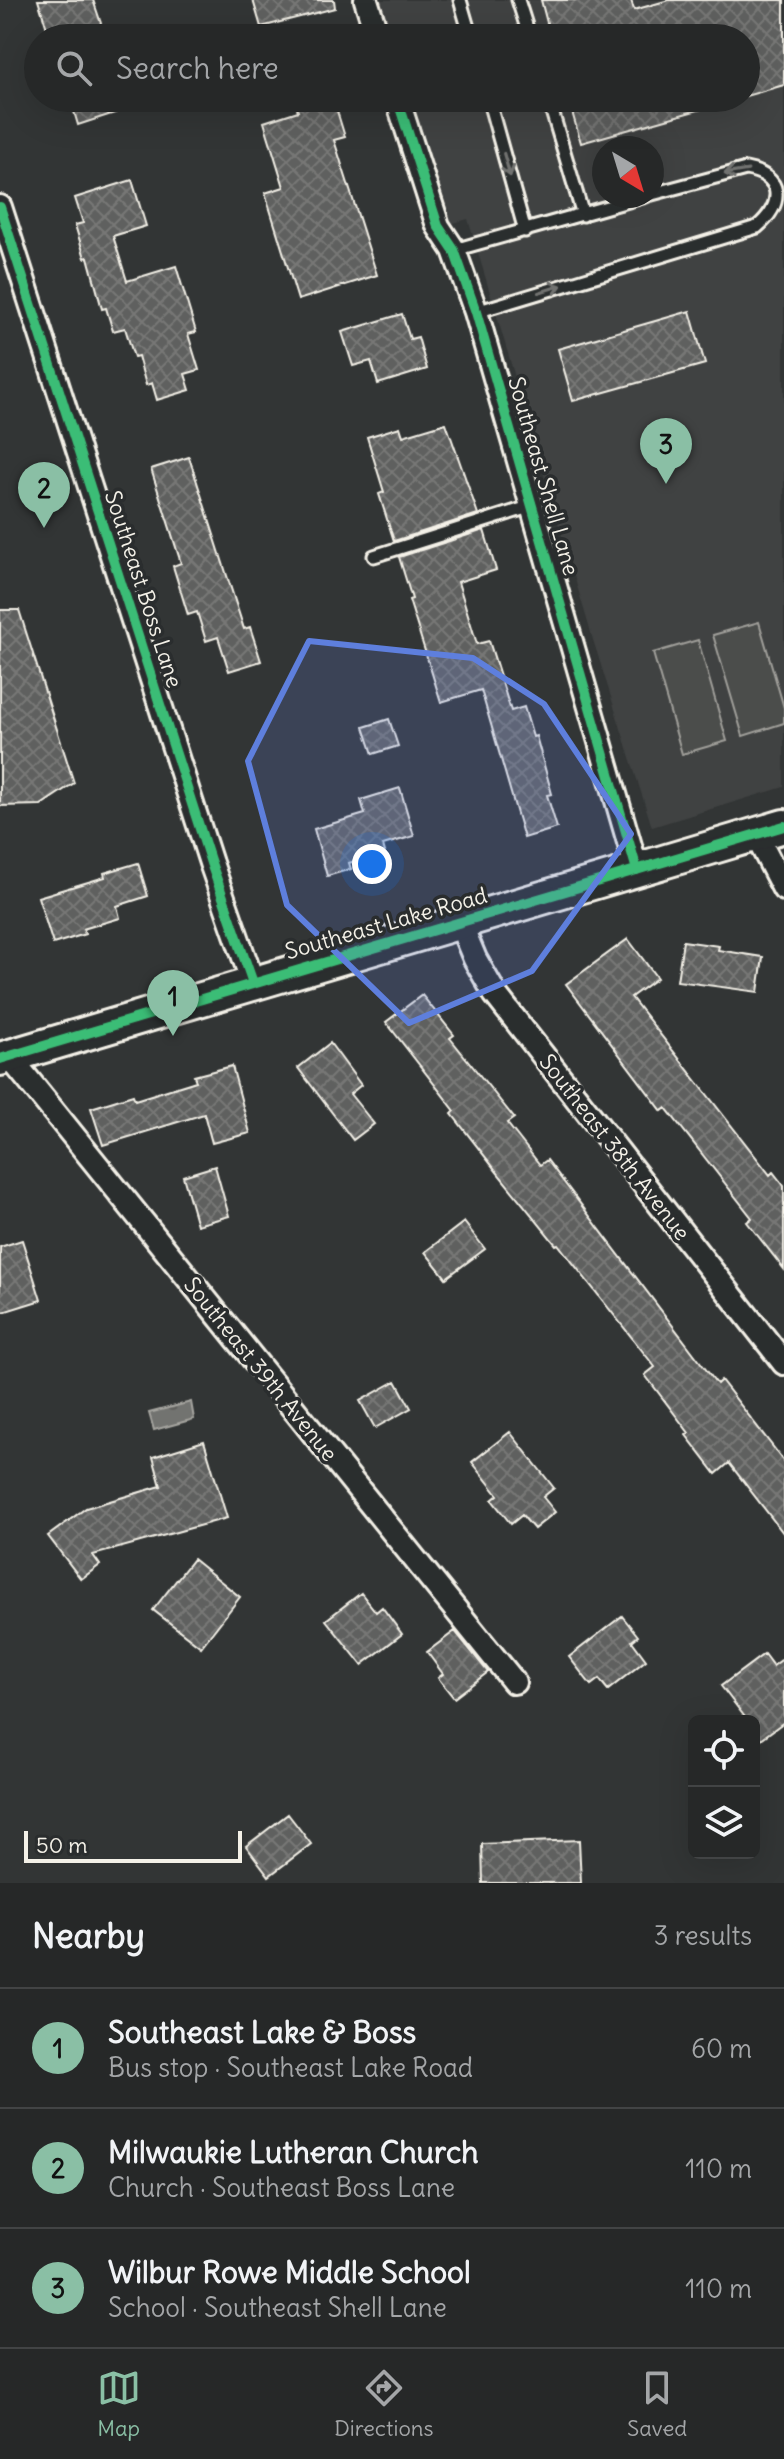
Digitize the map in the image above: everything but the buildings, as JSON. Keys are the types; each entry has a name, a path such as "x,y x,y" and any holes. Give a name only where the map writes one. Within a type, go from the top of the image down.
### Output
{"main road":[{"name":"Southeast Lake Road","path":"4,1058 770,831"}],"street":[{"path":"366,0 374,24"},
{"name":"Southeast Shell Lane","path":"401,112 438,226 454,250 476,312 637,870"},
{"name":"Southeast Boss Lane","path":"0,207 211,863 253,983"},
{"path":"770,831 784,889"},
{"name":"Southeast 38th Avenue","path":"460,923 475,959 495,994 784,1363"},
{"name":"Southeast 39th Avenue","path":"4,1058 514,1682"}],"lane":[{"path":"460,0 467,24"},
{"path":"518,0 526,24"},
{"path":"492,112 525,231"},
{"path":"552,112 583,215"},
{"path":"476,312 757,227 773,216 780,205 780,192 773,179 746,169 664,191"},
{"path":"454,250 606,208"},
{"path":"374,556 532,506"}],"highlighted area":[{"path":"309,641 473,658 544,704 631,834 532,971 409,1023 287,905 248,761"}],"shaded area":[{"path":"371,0 784,0 784,787 652,827 468,219 446,225 408,112 760,112 760,24 379,24"},
{"path":"759,622 784,708 784,723 743,736 713,635"},
{"path":"698,640 727,741 682,754 653,653"}],"water":[{"path":"191,1402 194,1419 154,1430 149,1413"}],"cycle path":[{"path":"401,112 438,226 454,250 476,312 637,870"},
{"path":"0,207 211,863 253,983"},
{"path":"0,1059 784,826"}],"place":[{"name":"Wilbur Rowe Middle School","path":"666,484"},
{"name":"Milwaukie Lutheran Church","path":"44,528"},
{"name":"Southeast Lake & Boss","path":"173,1036"}]}
